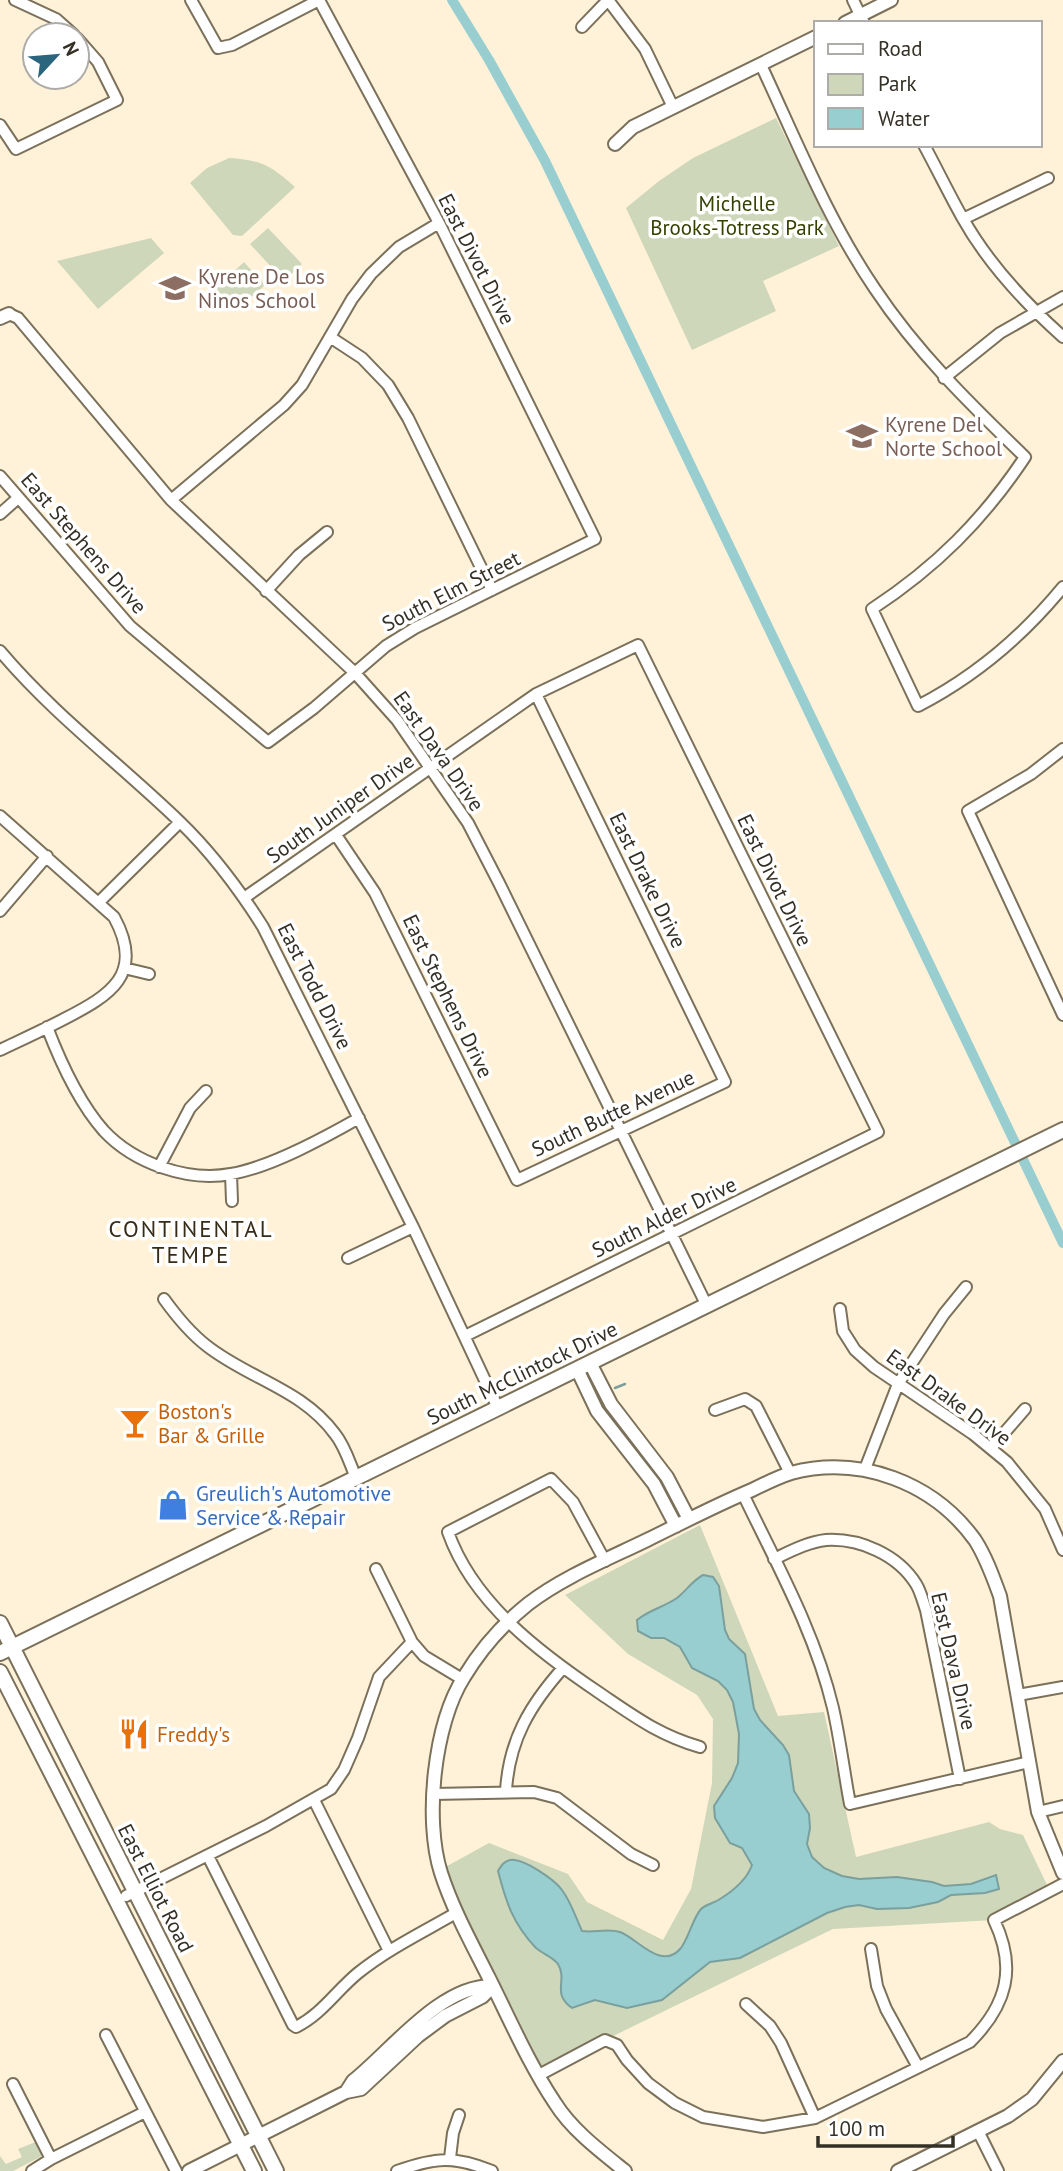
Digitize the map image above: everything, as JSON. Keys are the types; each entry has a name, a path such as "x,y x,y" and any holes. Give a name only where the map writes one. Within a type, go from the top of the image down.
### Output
{"main road":[{"name":"South McClintock Drive","path":"6,1650 1063,1130"},
{"name":"East Elliot Road","path":"0,1623 6,1650 130,1894 276,2171"},
{"name":"East Elliot Road","path":"0,1672 254,2171"}],"street":[{"path":"15,0 58,21"},
{"path":"191,0 218,48 232,45 319,0"},
{"name":"East Divot Drive","path":"319,0 439,223 595,539"},
{"path":"582,27 608,0 645,49 673,107"},
{"path":"853,0 862,19 891,0"},
{"path":"615,144 633,127 814,38"},
{"path":"0,125 16,149 117,100 91,54"},
{"path":"761,65 835,221 890,311 944,378 1025,457 963,535 936,563 872,609 918,706 954,688 998,656 1038,618 1063,587"},
{"path":"926,147 963,219 985,253 1034,312 1063,337"},
{"path":"963,219 1048,177"},
{"path":"171,500 284,405 302,385 352,299 371,274 399,247 439,223"},
{"path":"944,378 1000,333 1063,297"},
{"name":"East Dava Drive","path":"4,316 18,318 171,500 355,673 397,720 432,767 468,823 499,883 707,1306"},
{"path":"330,337 362,358 388,385 408,418 492,590"},
{"name":"East Stephens Drive","path":"0,476 130,626 268,742"},
{"path":"0,514 18,498"},
{"path":"266,591 299,555 327,532"},
{"name":"South Elm Street","path":"268,742 314,708 386,646 415,628 595,539"},
{"name":"East Divot Drive","path":"638,645 878,1132"},
{"name":"South Juniper Drive","path":"244,898 536,694 638,645"},
{"name":"East Todd Drive","path":"0,651 46,701 180,822 244,898 283,962 498,1408"},
{"name":"East Drake Drive","path":"536,694 725,1082"},
{"path":"1063,749 1031,774 968,811 1063,1015"},
{"path":"0,816 114,917 123,934 126,950 124,968 115,986 100,1000 0,1050"},
{"path":"99,902 180,822"},
{"name":"East Stephens Drive","path":"336,835 375,893 517,1180"},
{"path":"0,911 47,856"},
{"path":"124,968 149,974"},
{"path":"47,1027 85,1106 105,1132 130,1152 159,1167 203,1176 231,1174 273,1161 359,1118"},
{"name":"South Butte Avenue","path":"517,1180 725,1082"},
{"path":"159,1167 190,1108 206,1091"},
{"name":"South Alder Drive","path":"465,1336 878,1132"},
{"path":"231,1174 232,1201"},
{"path":"348,1258 413,1227"},
{"path":"865,1469 898,1384 943,1314 966,1287"},
{"path":"164,1299 184,1326 209,1348 293,1395 315,1411 337,1436 356,1478"},
{"name":"East Drake Drive","path":"839,1309 843,1331 855,1350 898,1384 991,1448 1026,1483 1045,1509 1063,1550"},
{"path":"584,1366 667,1477 690,1519"},
{"path":"584,1366 597,1411 653,1484 676,1526"},
{"path":"715,1410 745,1399 756,1406 790,1473"},
{"path":"991,1448 1025,1409"},
{"path":"625,2171 577,2129 556,2105 456,1913 440,1870 433,1829 437,1753 462,1679 485,1647 530,1602 605,1561 790,1473 841,1467 865,1469 896,1478 924,1492 949,1511 975,1541 1000,1596 1038,1812 1063,1873"},
{"path":"605,1561 573,1502 551,1479 447,1532 468,1575 544,1654 651,1727 672,1739 700,1747"},
{"path":"743,1494 801,1613 825,1679 833,1708 849,1804 1029,1762"},
{"name":"East Dava Drive","path":"774,1559 801,1546 825,1540 852,1541 878,1550 900,1565 916,1585 926,1610 960,1779"},
{"path":"376,1569 412,1642 424,1656 462,1679"},
{"path":"130,1894 331,1790 344,1770 379,1677 412,1642"},
{"path":"506,1791 507,1765 528,1713 563,1668"},
{"path":"1018,1695 1063,1688"},
{"path":"433,1794 506,1791 534,1792 557,1798 622,1848 653,1865"},
{"path":"314,1800 389,1951"},
{"path":"1038,1812 1063,1806"},
{"path":"208,1856 296,2027 311,2020 357,1974 389,1951 456,1913"},
{"path":"539,2074 605,2040 617,2045 648,2084 675,2103 703,2117 763,2127 815,2118 970,2042 986,2026 999,2007 1006,1980 1007,1962 1002,1937 994,1920 1063,1884"},
{"path":"872,1950 877,1986 918,2067"},
{"path":"189,2171 346,2092 353,2081 410,2026 439,2006 478,1986 493,1986"},
{"path":"746,2004 770,2026 781,2043 815,2118"},
{"path":"106,2035 176,2171"},
{"path":"898,2171 1008,2116 1032,2099 1063,2061"},
{"path":"13,2084 51,2159"},
{"path":"32,2171 145,2112"},
{"path":"450,2158 453,2133 459,2115"},
{"path":"978,2131 998,2171"},
{"path":"397,2171 450,2158 492,2171"}],"green space":[{"name":"Michelle Brooks-Totress Park","path":"776,118 839,246 763,281 776,311 692,350 626,208 693,158"},
{"path":"229,158 265,165 295,187 242,236 233,235 190,183 207,168"},
{"path":"268,228 302,264 284,281 250,244"},
{"path":"151,238 164,253 98,309 57,261"},
{"path":"244,262 265,285 235,312 215,289"},
{"path":"700,1525 778,1716 824,1712 856,1857 989,1822 1000,1829 1023,1835 1050,1891 994,1920 833,1929 539,2075 440,1870 489,1843 568,1874 587,1902 663,1940 691,1889 712,1783 713,1719 697,1695 628,1654 565,1595"},
{"path":"38,2141 51,2159 42,2156 13,2171 0,2171 0,2156 6,2164 22,2157 18,2149"}],"water":[{"path":"703,1575 713,1577 719,1586 725,1630 729,1639 745,1654 754,1709 789,1755 794,1791 809,1814 807,1844 812,1857 824,1868 842,1876 859,1879 897,1877 944,1886 971,1884 996,1875 999,1889 985,1893 951,1895 938,1902 909,1908 877,1909 859,1905 845,1907 827,1913 740,1958 710,1962 662,2000 627,2008 595,2000 572,2008 562,1997 561,1970 558,1964 536,1948 511,1912 498,1871 504,1863 510,1860 522,1862 553,1881 571,1905 582,1931 620,1932 649,1951 665,1956 681,1948 701,1909 735,1888 752,1865 742,1848 730,1843 715,1818 714,1806 738,1763 739,1734 733,1702 718,1681 692,1668 680,1647 664,1638 651,1638 638,1631 637,1620 677,1598"}],"waterway":[{"path":"452,0 545,161 1063,1243"},
{"path":"615,1388 625,1384"}],"place":[{"name":"Kyrene De Los Ninos School","path":"175,288"},
{"name":"Kyrene Del Norte School","path":"862,436"},
{"name":"Boston's Bar & Grille","path":"135,1423"},
{"name":"Greulich's Automotive Service & Repair","path":"173,1505"},
{"name":"Freddy's","path":"134,1734"}],"district":[{"name":"CONTINENTAL TEMPE","path":"191,1241"}]}
